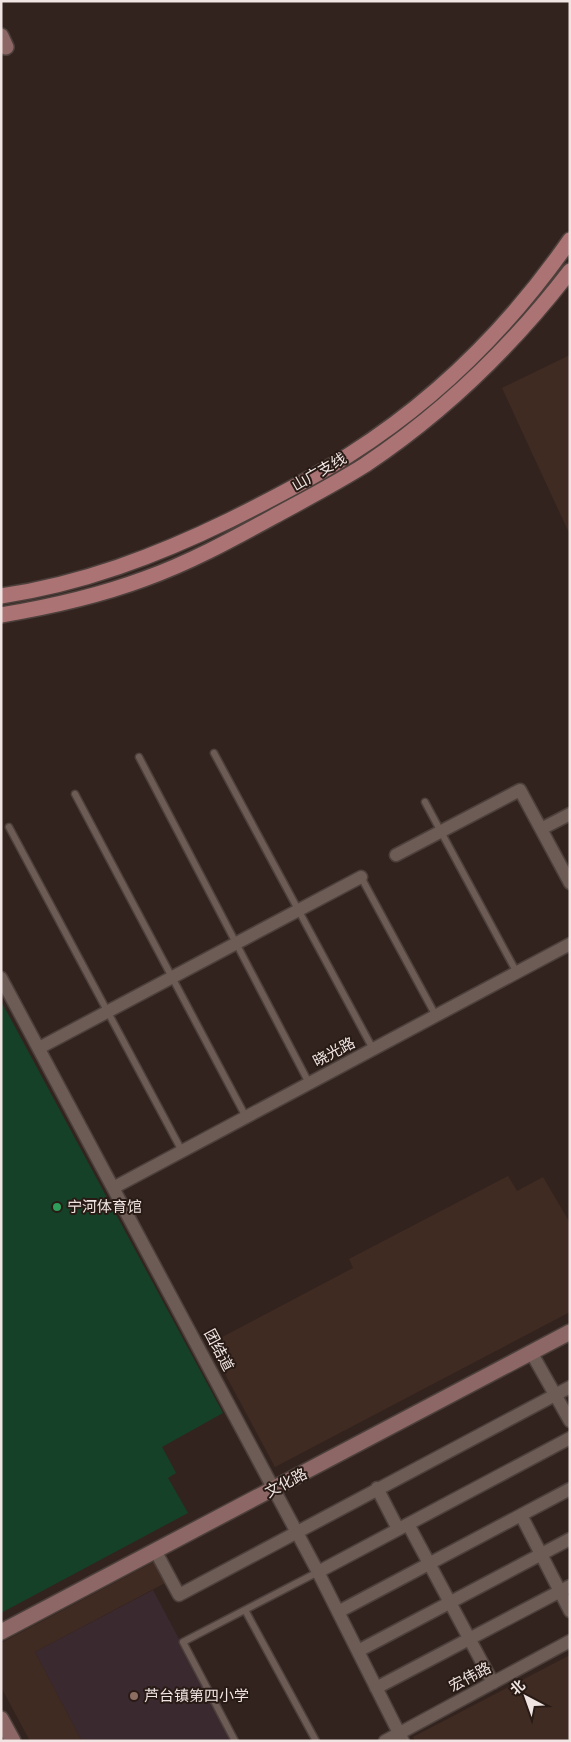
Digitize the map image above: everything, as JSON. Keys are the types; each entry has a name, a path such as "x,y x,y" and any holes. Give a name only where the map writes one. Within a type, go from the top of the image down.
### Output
{"main road":[{"name":"山广支线","path":"1,596 54,586 131,564 251,510 348,456 412,410 452,376 503,326 570,240"},
{"name":"山广支线","path":"1,615 40,608 144,579 206,552 317,493 366,464 415,428 464,388 510,341 570,271"}],"street":[{"path":"396,855 520,790 570,883"},
{"path":"541,829 570,814"},
{"path":"39,1048 361,877"},
{"name":"晓光路","path":"113,1188 570,944"},
{"name":"团结道","path":"1,978 318,1572 401,1737"},
{"name":"文化路","path":"1,1632 156,1552 570,1332"},
{"path":"531,1352 570,1421"},
{"path":"156,1552 179,1595 296,1531 570,1387"},
{"path":"318,1572 570,1438"},
{"path":"377,1488 429,1564 493,1683"},
{"path":"338,1612 570,1489"},
{"path":"521,1515 541,1554 565,1589 570,1610"},
{"path":"358,1650 570,1539"},
{"path":"376,1688 565,1589"},
{"name":"宏伟路","path":"385,1741 401,1737 493,1683 570,1641"},
{"path":"1,1719 13,1741"}],"lane":[{"path":"214,752 373,1049"},
{"path":"139,758 309,1083"},
{"path":"75,794 246,1117"},
{"path":"424,802 517,973"},
{"path":"9,827 182,1151"},
{"path":"361,877 436,1016"},
{"path":"234,1741 183,1642 318,1572"},
{"path":"245,1610 316,1741"}],"shaded area":[{"path":"570,355 570,535 502,388"},
{"path":"508,1176 517,1191 543,1177 570,1223 570,1312 275,1467 209,1344 353,1268 349,1259"},
{"path":"154,1562 165,1583 35,1652 82,1741 30,1741 1,1687 1,1643"},
{"name":"芦台镇第四小学","path":"153,1590 233,1741 82,1741 35,1652"},
{"path":"570,1655 570,1741 415,1741 413,1737"}],"green space":[{"name":"宁河体育馆","path":"1,1001 223,1413 162,1447 176,1473 168,1478 188,1513 1,1613"}],"place":[{"name":"宁河体育馆","path":"57,1207"},
{"name":"芦台镇第四小学","path":"134,1696"}]}
